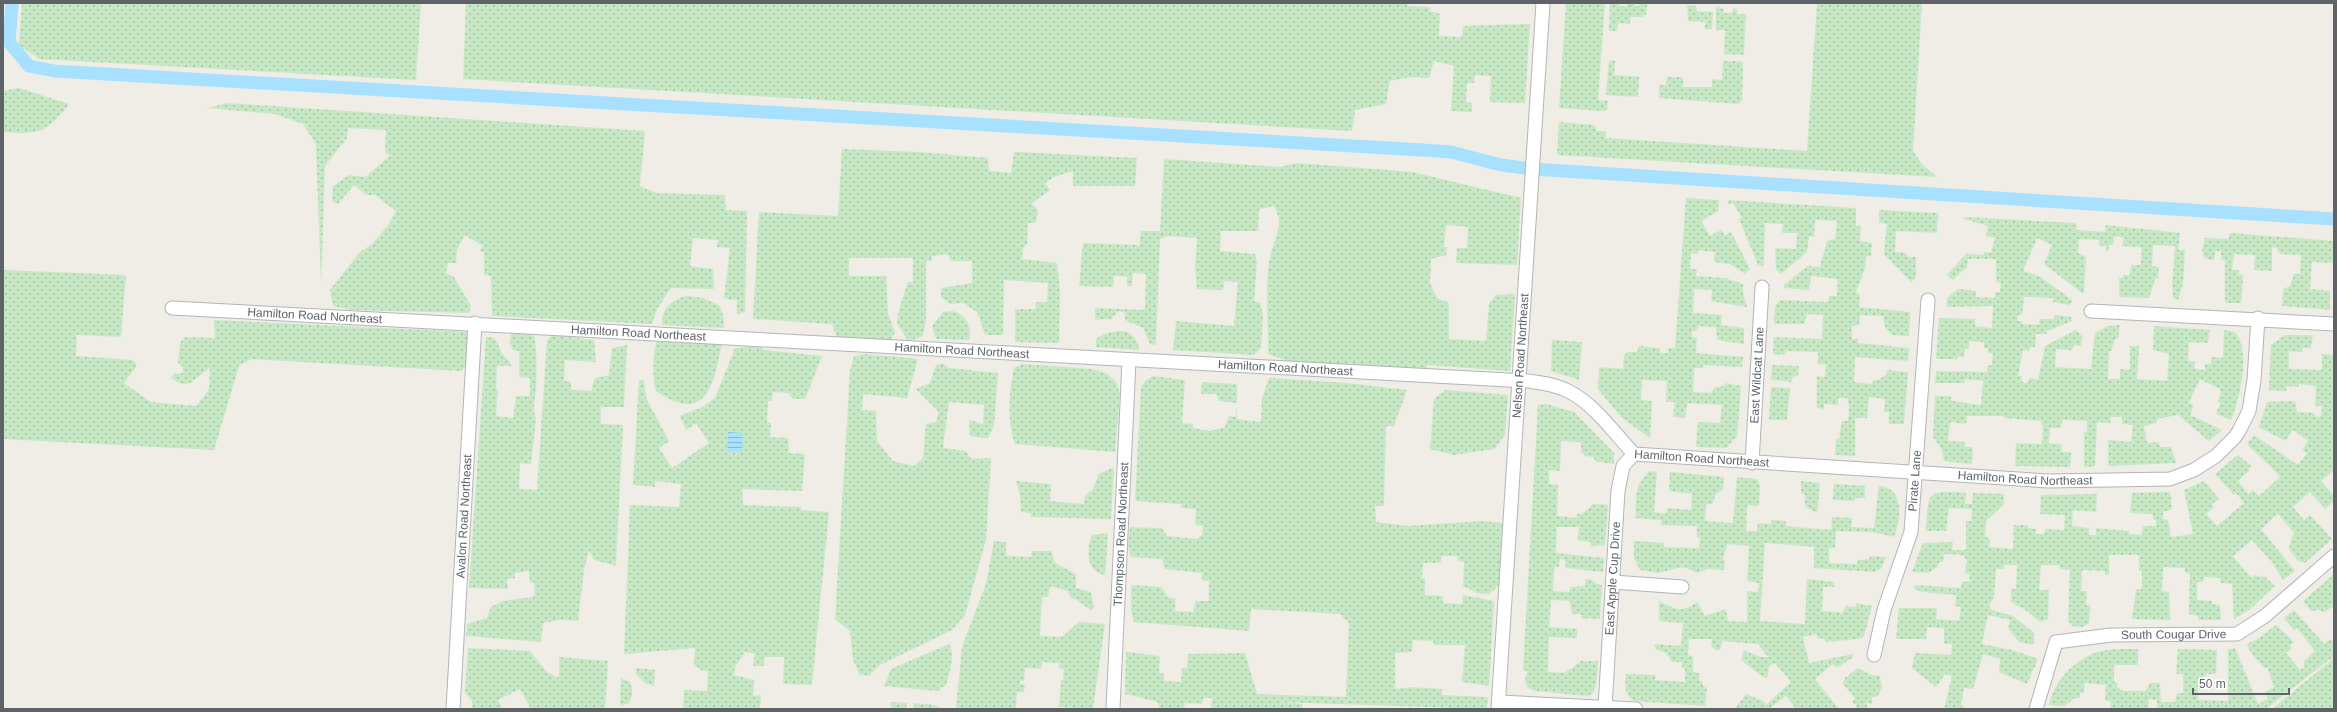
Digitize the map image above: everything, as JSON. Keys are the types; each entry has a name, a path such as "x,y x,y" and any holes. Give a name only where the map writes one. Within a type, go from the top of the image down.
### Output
{"street":[{"name":"Nelson Road Northeast","path":"1498,706 1543,3"},
{"name":"East Wildcat Lane","path":"1752,463 1762,287"},
{"name":"Pirate Lane","path":"1874,655 1887,599 1911,532 1928,300"},
{"name":"Hamilton Road Northeast","path":"172,308 1519,380 1549,384 1570,392 1590,406 1634,454 1752,463 2055,481 2170,479 2194,470 2216,456 2236,437 2249,411 2254,380 2258,318"},
{"path":"2091,311 2258,318 2334,324"},
{"name":"Avalon Road Northeast","path":"453,709 475,323"},
{"name":"Thompson Road Northeast","path":"1113,709 1129,360"},
{"name":"East Apple Cup Drive","path":"1605,708 1618,491 1622,466 1634,454"},
{"name":"South Cougar Drive","path":"2036,709 2056,642 2111,635 2237,634 2265,616 2334,556"},
{"path":"1613,582 1682,587"},
{"path":"1498,706 1636,709"}],"green space":[{"path":"22,3 421,3 416,80 39,59 19,45"},
{"path":"466,3 1407,3 1407,6 1430,7 1430,11 1440,14 1439,36 1462,37 1463,26 1530,24 1525,103 1490,102 1491,76 1475,75 1474,83 1467,83 1466,102 1472,103 1472,112 1451,111 1454,66 1434,61 1429,78 1411,77 1390,81 1386,104 1355,110 1352,131 463,79"},
{"path":"1566,3 1605,3 1598,100 1608,101 1607,109 1604,111 1559,108"},
{"path":"1610,3 1619,3 1619,6 1627,6 1627,3 1635,3 1635,6 1639,6 1640,3 1647,3 1646,15 1643,15 1643,17 1630,17 1630,24 1618,23 1617,31 1609,31"},
{"path":"1817,3 1922,3 1913,151 1922,164 1937,177 1557,155 1559,122 1595,125 1597,131 1606,131 1605,138 1807,151"},
{"path":"1687,5 1696,6 1697,11 1713,12 1712,29 1705,29 1705,22 1688,21"},
{"path":"1716,7 1723,8 1724,13 1732,13 1733,8 1737,9 1737,14 1746,14 1744,55 1724,54 1725,30 1716,30"},
{"path":"1609,60 1615,61 1614,75 1639,77 1638,97 1606,95"},
{"path":"1723,61 1738,61 1743,63 1742,100 1739,104 1659,98 1659,85 1666,85 1667,77 1683,77 1683,87 1712,87 1712,79 1722,80"},
{"path":"19,88 69,104 54,121 41,130 25,133 3,132 3,91"},
{"path":"228,103 645,131 640,186 656,193 725,195 726,210 747,211 745,312 737,314 737,300 724,299 730,248 717,247 718,240 693,238 690,266 713,269 714,289 671,288 657,309 652,324 492,316 491,276 484,275 484,253 480,251 483,246 465,235 457,250 456,263 448,263 446,273 454,277 471,306 469,313 352,310 333,306 330,290 360,252 372,244 389,224 396,211 375,195 366,195 354,185 338,204 332,201 333,186 349,175 365,177 390,156 385,152 386,130 348,128 347,138 325,166 321,286 316,144 303,124 275,114 207,108"},
{"path":"842,149 920,152 988,158 989,171 1011,173 1014,152 1137,158 1135,186 1073,186 1073,171 1054,177 1045,183 1050,190 1032,203 1038,211 1036,223 1028,223 1027,244 1023,247 1022,259 1057,263 1060,290 1059,343 1015,342 1015,309 1035,309 1036,302 1047,302 1048,283 1004,280 1003,335 985,335 978,313 964,303 950,304 941,297 941,288 972,283 972,261 951,261 948,254 932,256 932,261 926,261 926,320 923,336 908,341 897,323 899,310 908,282 913,282 913,258 849,258 849,276 886,276 888,314 895,332 890,342 837,337 832,324 753,319 759,212 838,216"},
{"path":"1164,159 1280,167 1297,163 1412,172 1521,198 1517,265 1456,263 1457,248 1467,248 1468,227 1446,225 1444,247 1447,247 1446,255 1431,259 1430,283 1437,298 1449,303 1449,339 1486,341 1489,303 1496,295 1515,294 1510,371 1427,365 1426,370 1292,363 1268,354 1267,287 1269,261 1279,228 1279,218 1274,206 1259,209 1258,231 1221,231 1220,251 1255,254 1257,262 1254,301 1260,303 1263,314 1261,348 1254,355 1173,350 1176,321 1234,326 1238,282 1224,281 1223,290 1197,289 1195,266 1197,238 1167,236 1160,239 1156,345 1150,344 1143,328 1125,320 1125,313 1118,311 1111,319 1095,320 1095,308 1145,310 1146,274 1133,273 1132,286 1127,286 1127,277 1114,276 1113,287 1079,286 1083,243 1137,245 1139,247 1141,231 1160,231"},
{"path":"1686,198 1719,200 1718,211 1701,221 1710,236 1721,230 1725,235 1731,232 1750,269 1745,274 1730,264 1714,262 1715,252 1698,250 1698,254 1691,253 1690,268 1697,270 1696,276 1725,278 1743,284 1743,293 1747,307 1711,301 1712,290 1694,289 1693,313 1722,315 1721,325 1744,328 1744,344 1717,340 1716,327 1698,326 1697,331 1692,331 1692,337 1697,338 1696,353 1743,357 1742,367 1703,365 1703,368 1694,368 1693,392 1711,393 1715,387 1724,386 1726,383 1741,386 1737,436 1726,448 1696,447 1698,422 1720,423 1722,405 1687,403 1685,418 1673,417 1675,402 1666,402 1667,381 1642,380 1641,400 1652,401 1650,438 1622,418 1598,389 1599,367 1623,369 1624,355 1629,352 1637,352 1639,346 1660,348 1660,353 1668,353 1668,348 1675,348"},
{"path":"1727,200 1856,208 1856,226 1861,226 1860,241 1872,243 1871,256 1866,256 1865,269 1856,292 1860,295 1859,307 1910,312 1909,336 1892,335 1885,327 1883,316 1860,315 1859,325 1852,326 1852,339 1858,339 1858,343 1909,348 1908,361 1855,357 1854,382 1872,384 1873,380 1878,380 1887,374 1887,370 1908,372 1904,424 1889,424 1889,412 1884,412 1885,399 1869,397 1867,418 1855,418 1855,456 1835,455 1836,439 1839,439 1842,421 1848,421 1849,406 1847,398 1838,398 1838,405 1824,404 1824,409 1817,408 1817,376 1825,377 1826,365 1818,364 1818,352 1786,351 1785,355 1773,354 1774,337 1822,339 1823,315 1807,314 1804,324 1774,324 1775,307 1780,300 1828,302 1829,296 1837,296 1838,279 1811,276 1809,290 1784,288 1784,285 1807,266 1820,267 1827,241 1835,239 1837,221 1815,220 1814,237 1809,236 1807,252 1781,274 1776,270 1775,248 1796,249 1797,233 1782,233 1783,224 1765,223 1764,266 1758,265 1739,219 1742,218 1733,203 1729,205"},
{"path":"1879,210 1938,213 1937,233 1896,231 1895,252 1907,253 1907,257 1916,257 1916,278 1911,282 1884,254 1887,224 1879,223"},
{"path":"1964,217 2076,223 2077,230 2105,232 2106,225 2180,233 2178,250 2185,250 2183,283 2178,300 2173,299 2172,279 2175,246 2153,245 2152,266 2159,267 2158,278 2155,279 2149,298 2119,297 2119,278 2122,278 2123,275 2130,275 2131,265 2141,265 2142,247 2122,246 2124,238 2118,236 2114,237 2113,245 2109,245 2109,250 2106,250 2106,246 2099,246 2099,240 2079,239 2078,253 2086,257 2084,293 2082,293 2044,264 2052,245 2037,238 2023,271 2039,276 2072,300 2070,305 2053,302 2053,298 2024,297 2022,315 2018,315 2017,321 2022,321 2022,324 2039,325 2040,319 2054,319 2055,315 2071,317 2072,321 2047,331 2047,334 2036,334 2035,347 2030,347 2029,351 2023,350 2018,376 2022,376 2021,381 2026,384 2030,378 2038,380 2045,346 2076,330 2082,336 2081,346 2074,345 2072,350 2056,349 2055,367 2091,369 2095,333 2108,326 2120,325 2118,339 2115,339 2111,351 2109,351 2108,379 2120,379 2120,369 2130,370 2130,346 2139,346 2137,379 2167,381 2169,354 2153,350 2154,326 2210,330 2208,343 2189,342 2188,361 2195,362 2194,369 2205,370 2205,364 2211,364 2211,357 2223,358 2224,330 2235,332 2240,340 2243,362 2238,400 2231,420 2216,414 2220,404 2218,401 2221,392 2220,389 2200,379 2189,402 2194,406 2190,415 2222,430 2209,441 2178,415 2157,419 2156,423 2144,426 2147,443 2157,442 2161,447 2171,447 2176,463 2108,466 2108,440 2131,442 2133,425 2122,424 2122,417 2111,417 2110,423 2097,422 2095,466 2084,467 2084,432 2087,431 2087,421 2062,420 2061,428 2050,428 2049,443 2061,444 2062,452 2071,452 2070,467 2015,466 2016,443 2042,444 2043,425 2041,425 2041,421 2005,418 2003,416 1967,416 1966,424 1950,422 1948,441 1965,442 1965,447 1973,447 1972,464 1944,461 1942,450 1933,437 1935,396 1950,396 1952,401 1981,405 1983,381 1965,379 1964,383 1935,383 1936,371 1987,372 1987,366 1992,365 1993,354 1988,353 1988,349 1984,348 1984,342 1969,341 1969,349 1965,349 1964,357 1958,356 1957,359 1936,359 1939,318 1975,319 1975,326 1992,328 1993,306 1947,307 1947,298 1958,289 1976,291 1976,297 1995,298 1995,292 2000,292 2001,283 1996,282 1996,259 1968,259 1967,267 1953,280 1947,275 1966,254 1983,255 1984,252 1991,253 1995,238 1986,236 1988,226 1964,219"},
{"path":"2229,233 2334,241 2334,263 2312,262 2310,289 2330,291 2330,310 2282,306 2283,289 2290,286 2294,274 2300,274 2301,255 2280,254 2276,247 2272,248 2272,271 2254,270 2255,255 2234,254 2232,270 2239,270 2239,274 2243,275 2241,303 2225,303 2225,261 2221,260 2221,251 2215,251 2214,260 2205,259 2202,251 2205,238 2229,239"},
{"path":"3,270 126,275 121,337 77,335 76,356 133,360 137,366 124,383 151,402 197,406 209,389 210,368 187,384 182,384 171,378 174,374 183,373 183,367 178,363 180,343 185,337 215,338 214,320 469,332 467,364 462,371 251,359 239,366 214,450 3,439"},
{"path":"687,296 703,298 720,306 724,319 724,328 662,325 663,314 668,306 672,302"},
{"path":"953,311 965,318 970,330 969,340 936,339 932,326 943,312"},
{"path":"1117,331 1130,333 1140,350 1096,347 1096,339 1104,334"},
{"path":"511,334 534,335 537,368 534,408 536,419 531,464 520,463 519,489 537,490 547,340 552,335 594,340 596,362 565,360 564,381 571,382 571,390 591,391 595,378 609,375 612,348 627,345 624,407 601,407 601,424 623,425 616,566 594,560 589,550 584,570 578,621 560,620 543,623 541,642 466,636 467,624 487,618 491,607 503,601 532,597 535,593 534,582 530,583 529,571 515,573 515,578 507,579 508,589 469,588 486,337 494,338 502,354 512,366 497,366 496,389 498,389 496,416 513,418 516,396 530,396 530,378 519,377 519,351 513,350 510,343"},
{"path":"2285,335 2313,335 2311,348 2302,348 2302,352 2289,351 2289,369 2322,370 2322,354 2334,355 2334,470 2321,481 2334,496 2334,501 2325,509 2310,492 2293,507 2304,520 2310,515 2332,539 2305,563 2298,561 2289,549 2292,536 2295,534 2278,514 2261,529 2295,571 2283,580 2272,562 2252,540 2233,556 2251,578 2254,575 2260,577 2264,576 2275,586 2249,610 2234,619 2232,584 2221,583 2220,578 2204,577 2203,582 2197,582 2197,600 2212,601 2212,604 2220,605 2221,620 2198,620 2198,616 2189,614 2190,573 2185,573 2185,568 2163,567 2162,591 2169,592 2170,620 2132,619 2136,589 2142,589 2142,571 2139,571 2139,555 2109,555 2109,575 2105,575 2105,571 2082,570 2081,591 2087,591 2086,605 2090,605 2089,623 2082,627 2072,626 2068,620 2070,570 2060,569 2059,565 2041,565 2039,590 2049,590 2048,619 2040,622 2027,611 2011,602 2011,589 2016,589 2017,565 2004,565 2004,569 1996,569 1994,598 1989,605 1992,610 2013,616 2034,633 2034,645 2019,642 2008,628 2010,620 1988,615 1982,644 2012,650 2038,659 2027,684 1999,672 2000,659 1983,654 1973,689 1964,688 1961,705 1966,709 1944,709 1952,676 1945,674 1936,687 1912,668 1915,653 1951,655 1952,644 1944,644 1944,628 1927,627 1926,639 1896,639 1899,608 1937,608 1936,619 1959,621 1961,607 1955,606 1956,595 1922,592 1914,589 1915,585 1961,588 1962,582 1970,581 1969,574 1965,573 1967,560 1963,555 1944,554 1943,562 1939,562 1938,566 1929,573 1912,572 1923,543 1953,542 1952,550 1966,550 1966,521 1971,521 1972,509 1949,508 1946,531 1926,531 1927,508 1932,496 1936,493 1943,492 1966,493 1965,504 1972,504 1973,493 2004,494 2004,504 1986,521 1985,537 1990,538 1989,547 2013,549 2014,525 2028,525 2028,528 2036,529 2036,534 2044,534 2045,529 2064,530 2065,515 2040,514 2041,495 2097,494 2096,512 2073,510 2072,526 2089,528 2089,535 2096,535 2096,528 2129,531 2129,534 2142,535 2143,526 2156,526 2156,520 2153,520 2153,514 2130,513 2132,493 2170,492 2172,509 2163,512 2163,519 2168,520 2171,537 2193,534 2184,490 2204,481 2219,499 2212,504 2214,507 2206,514 2217,526 2244,503 2236,493 2234,495 2215,474 2238,455 2251,466 2248,469 2250,470 2238,481 2248,494 2253,490 2259,496 2280,477 2247,444 2254,435 2298,465 2307,453 2302,450 2308,441 2293,430 2285,441 2259,427 2267,402 2295,401 2297,412 2315,413 2315,417 2321,416 2322,406 2315,406 2316,386 2299,384 2298,387 2287,386 2286,391 2269,390 2271,345"},
{"path":"1552,340 1582,342 1579,380 1551,371"},
{"path":"656,342 722,343 715,373 705,396 697,402 687,404 673,401 656,391 653,366"},
{"path":"760,345 764,350 822,356 805,399 793,399 788,393 773,392 772,401 768,401 767,422 771,423 770,437 788,438 789,453 805,454 802,491 742,489 743,505 801,507 801,510 829,512 812,685 783,684 784,657 765,657 764,666 753,666 755,654 745,652 735,667 734,675 754,680 753,696 761,695 760,709 683,709 684,690 707,691 708,671 700,670 694,664 695,648 624,654 630,505 679,507 681,484 655,481 655,487 633,485 639,380 644,380 646,398 669,441 659,448 672,468 709,443 696,423 686,430 680,416 702,407 715,398 735,348"},
{"path":"864,354 918,359 907,398 863,394 862,410 876,411 877,441 893,461 914,466 923,458 926,424 936,422 939,412 916,389 930,383 936,365 943,363 949,368 998,373 994,425 988,438 974,437 970,435 969,420 983,424 984,405 949,402 943,448 966,451 971,459 991,458 986,540 965,615 952,630 880,665 869,676 860,675 853,660 850,631 835,619 850,371 854,356"},
{"path":"1022,364 1093,369 1108,374 1116,382 1120,393 1115,452 1015,444 1011,426 1010,396 1014,368"},
{"path":"1772,365 1799,366 1798,376 1793,377 1792,382 1771,380"},
{"path":"1153,376 1185,380 1182,423 1193,424 1193,428 1210,431 1225,427 1229,416 1236,417 1237,403 1237,419 1261,422 1262,398 1269,378 1347,383 1407,390 1394,426 1386,426 1384,506 1375,506 1376,522 1407,526 1484,521 1502,523 1499,585 1489,594 1477,593 1463,586 1464,562 1458,561 1457,556 1442,556 1441,563 1423,563 1422,578 1425,579 1425,595 1443,596 1443,603 1462,604 1463,595 1494,601 1489,686 1462,682 1465,645 1434,645 1433,641 1413,640 1412,652 1395,653 1395,689 1411,687 1442,689 1442,695 1488,697 1487,709 1279,702 1302,704 1302,709 1211,709 1212,698 1203,698 1202,704 1185,703 1184,709 1160,709 1158,702 1125,694 1126,652 1160,656 1159,673 1164,674 1164,681 1181,682 1182,668 1187,668 1188,654 1245,653 1257,694 1346,697 1349,623 1340,614 1251,609 1249,631 1134,622 1131,611 1131,585 1161,587 1168,597 1175,599 1175,611 1194,612 1195,601 1209,601 1209,581 1202,580 1202,573 1165,569 1162,559 1131,557 1128,546 1130,527 1162,528 1167,536 1197,539 1202,535 1203,526 1195,525 1196,509 1181,508 1181,504 1135,501 1141,387 1145,381"},
{"path":"1202,382 1237,384 1237,403 1219,401 1217,394 1201,394"},
{"path":"1771,387 1790,388 1787,420 1769,420"},
{"path":"1445,390 1508,395 1505,435 1494,449 1454,455 1430,449 1434,399"},
{"path":"1546,404 1574,412 1614,453 1614,464 1594,461 1594,457 1584,456 1584,453 1581,453 1581,442 1561,441 1560,471 1549,470 1549,484 1558,485 1557,516 1577,518 1577,514 1582,514 1593,504 1608,505 1605,545 1591,546 1591,542 1578,540 1579,527 1557,527 1556,553 1604,558 1603,572 1566,568 1565,560 1560,559 1559,567 1554,567 1553,591 1569,592 1570,587 1585,586 1585,579 1591,579 1597,584 1602,585 1600,619 1581,618 1581,614 1572,614 1570,601 1551,600 1549,627 1577,629 1577,638 1549,637 1548,672 1566,673 1567,670 1571,669 1581,661 1598,661 1596,686 1592,694 1588,696 1535,691 1528,688 1525,681 1527,671 1523,670 1538,405"},
{"path":"1114,467 1111,519 1031,517 1031,513 1021,512 1020,495 1016,481 1051,484 1050,501 1084,504 1085,496 1093,489 1099,474"},
{"path":"1650,471 1657,472 1654,512 1666,514 1667,508 1691,510 1692,494 1669,491 1670,472 1724,477 1723,489 1716,494 1712,504 1706,504 1705,521 1733,523 1737,477 1757,479 1760,485 1759,506 1747,505 1746,531 1757,531 1758,523 1771,524 1771,520 1786,521 1786,526 1831,530 1832,517 1852,518 1851,527 1874,528 1879,486 1887,488 1893,492 1897,498 1899,506 1898,522 1894,537 1872,532 1836,531 1835,548 1829,548 1829,563 1857,564 1858,560 1869,559 1870,556 1886,557 1881,569 1874,572 1814,568 1814,547 1765,543 1760,621 1805,624 1807,579 1834,582 1834,587 1823,587 1822,611 1840,612 1841,615 1846,606 1856,607 1856,603 1872,606 1864,636 1859,639 1826,642 1824,638 1818,639 1817,634 1803,637 1809,663 1853,654 1853,657 1837,668 1833,664 1815,679 1839,709 1796,709 1786,696 1769,709 1735,709 1746,694 1763,701 1766,705 1791,682 1775,663 1769,666 1768,677 1764,678 1741,660 1744,650 1760,657 1768,657 1758,644 1722,641 1720,650 1716,650 1711,646 1712,639 1689,639 1688,655 1693,656 1693,672 1699,673 1699,680 1703,682 1703,686 1707,688 1705,706 1634,701 1628,695 1625,686 1626,674 1655,675 1655,680 1685,682 1685,669 1682,668 1682,662 1672,662 1666,653 1656,649 1654,644 1681,646 1683,623 1659,621 1659,601 1678,609 1687,608 1697,602 1705,616 1726,609 1728,621 1747,622 1747,591 1758,592 1759,583 1747,581 1749,546 1727,544 1723,559 1725,560 1724,570 1707,569 1697,573 1687,568 1677,568 1661,573 1655,573 1640,570 1634,558 1634,541 1664,543 1664,547 1699,548 1700,538 1697,537 1697,526 1661,525 1661,520 1635,518 1638,486"},
{"path":"1801,481 1820,483 1817,513 1805,505 1805,495 1801,493"},
{"path":"1834,484 1865,486 1865,498 1856,498 1854,501 1833,500"},
{"path":"1108,533 1105,575 1094,569 1089,560 1088,554 1092,535"},
{"path":"994,541 1006,542 1006,556 1031,557 1032,551 1051,551 1055,563 1076,574 1076,588 1091,592 1094,608 1091,610 1075,599 1071,598 1068,591 1050,586 1048,597 1042,597 1040,636 1062,637 1079,622 1105,624 1093,709 1059,707 1061,680 1063,680 1064,669 1059,668 1059,663 1042,662 1041,669 1025,668 1024,681 1020,681 1020,684 1025,685 1024,692 1017,692 1016,709 956,709 962,647 986,584"},
{"path":"2334,574 2334,608 2332,607 2325,612 2319,610 2311,611 2303,601"},
{"path":"2294,610 2324,644 2330,639 2334,643 2334,656 2266,709 2157,709 2157,700 2149,699 2148,709 2110,709 2111,701 2105,701 2106,685 2085,683 2084,693 2080,693 2080,698 2075,698 2064,706 2049,705 2055,688 2066,672 2073,666 2089,655 2107,650 2118,649 2138,649 2138,665 2114,665 2114,682 2117,682 2117,687 2123,691 2146,691 2150,683 2160,683 2161,702 2175,702 2177,693 2183,693 2183,674 2176,674 2178,649 2217,650 2216,674 2206,674 2205,679 2198,679 2198,700 2228,701 2228,649 2235,648 2258,704 2268,699 2265,692 2274,687 2267,667 2264,668 2252,654 2247,644 2259,638 2276,625 2294,642 2290,646 2292,648 2286,653 2300,670 2305,667 2303,662 2315,651 2297,628 2294,630 2284,618"},
{"path":"949,644 952,653 950,670 946,685 937,691 884,686 891,669"},
{"path":"468,648 530,651 547,672 559,678 559,657 608,661 605,709 531,709 520,689 498,700 502,708 472,709 472,701 465,693"},
{"path":"2334,658 2334,709 2272,709"},
{"path":"636,668 655,670 654,686 645,683 636,674"},
{"path":"1858,668 1871,675 1880,676 1882,688 1877,697 1872,697 1872,704 1867,703 1867,709 1855,709 1857,707 1852,701 1855,698 1843,684 1845,678"},
{"path":"621,678 630,682 632,693 628,704 620,705"},
{"path":"891,702 907,703 906,709 891,709"},
{"path":"914,703 935,705 942,709 914,709"}],"water":[{"path":"728,432 743,433 742,452 727,451"}],"waterway":[{"path":"12,3 9,42 29,66 54,71 1423,150 1451,152 1501,165 1532,169 2334,219"}]}
